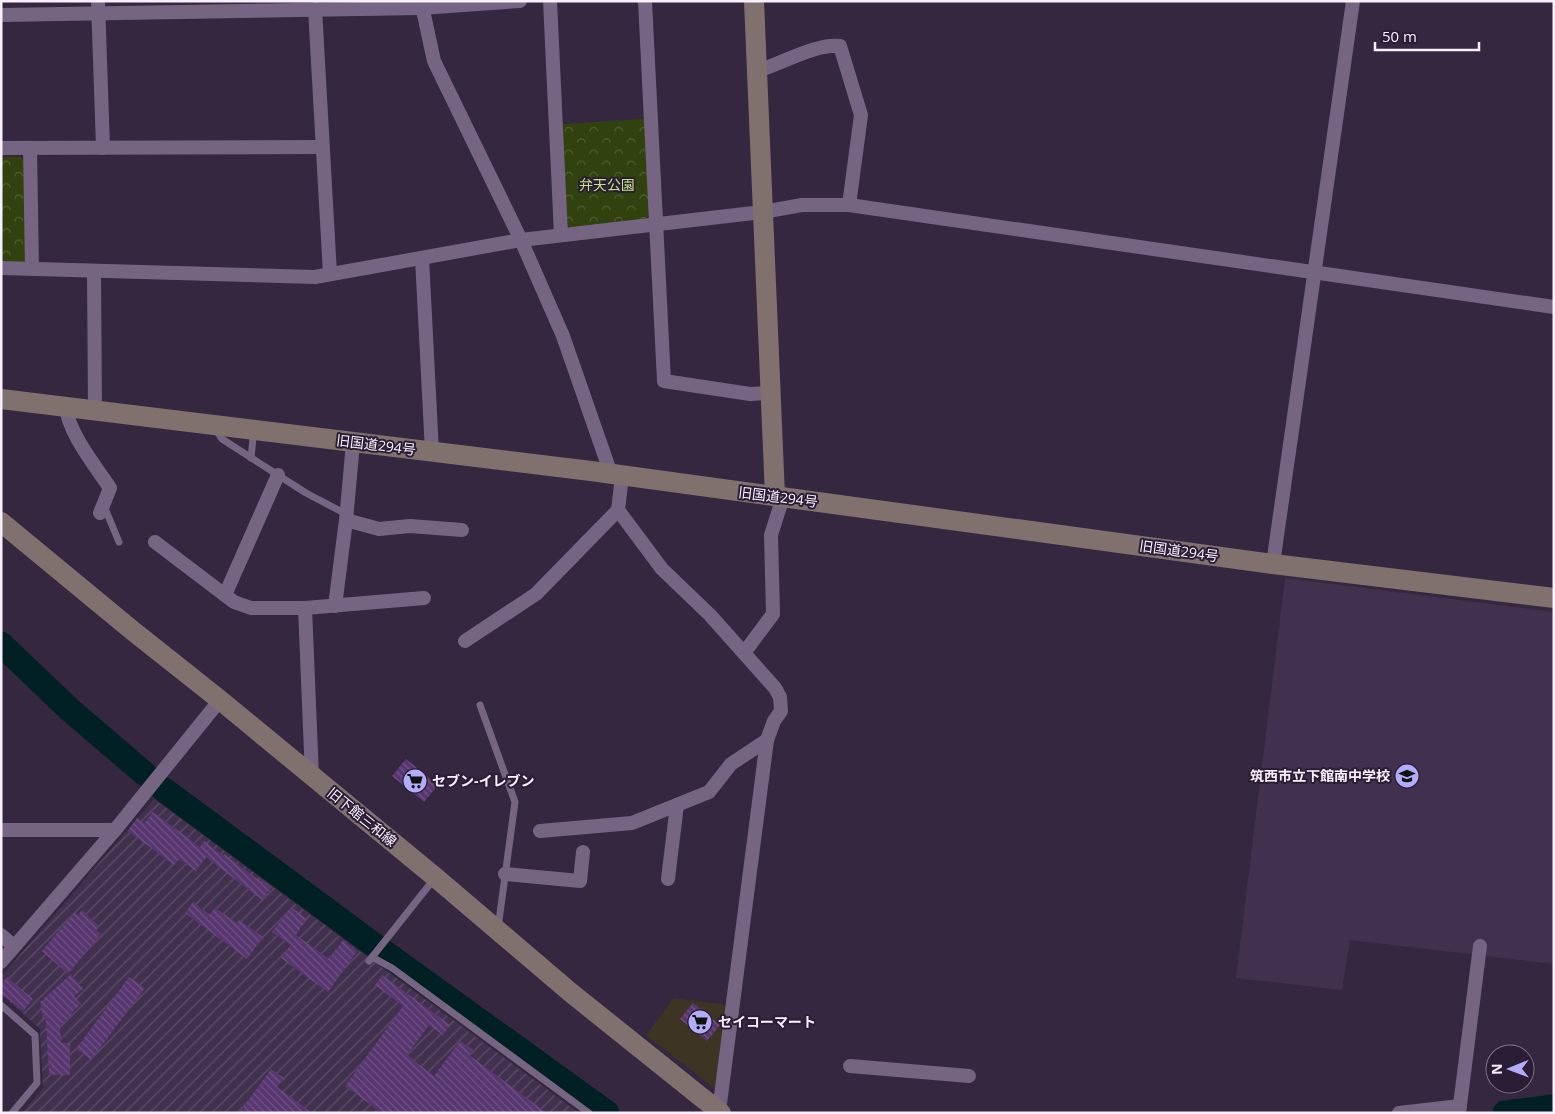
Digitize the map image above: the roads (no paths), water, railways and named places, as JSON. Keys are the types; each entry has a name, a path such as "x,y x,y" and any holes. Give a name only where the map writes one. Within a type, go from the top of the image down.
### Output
{"street":[{"path":"1,15 98,7 315,9 520,1"},
{"path":"550,1 561,236"},
{"path":"644,1 664,381 750,394 770,393"},
{"path":"744,654 773,614 771,535 779,496 770,393 754,1"},
{"path":"1273,564 1352,1"},
{"path":"421,4 434,61 521,240 564,336 616,475 618,510 662,570 710,615 775,688 780,697 781,711 774,721 767,740 720,1112"},
{"path":"98,7 103,148"},
{"path":"315,9 330,274"},
{"path":"757,72 821,47 840,46 861,115 849,205"},
{"path":"1,148 322,147"},
{"path":"30,148 32,268"},
{"path":"1,268 315,277 521,240 762,212 802,205 849,205 1554,307"},
{"path":"422,258 432,452"},
{"path":"94,272 95,410"},
{"name":"旧国道294号","path":"1,399 616,475 1273,564 1554,598"},
{"path":"66,406 66,414 78,440 110,488 102,509"},
{"path":"335,606 353,443"},
{"path":"225,595 278,475"},
{"path":"465,641 536,594 618,510"},
{"path":"346,517 379,529 410,526 462,530"},
{"name":"旧下館三和線","path":"1,522 435,877 570,992 720,1112"},
{"path":"155,542 234,602 251,608 305,608 424,598"},
{"path":"305,608 312,776"},
{"path":"1,962 115,830 220,700"},
{"path":"540,831 632,823 709,792 731,764 767,740"},
{"path":"668,879 676,805"},
{"path":"1,830 115,830"},
{"path":"506,874 580,881 583,852"},
{"path":"1,935 14,946"},
{"path":"1399,1113 1459,1109 1480,946"},
{"path":"850,1066 970,1076"}],"lane":[{"path":"218,433 222,439 346,517"},
{"path":"251,458 253,438"},
{"path":"102,509 119,542"},
{"path":"480,705 515,802 498,930"},
{"path":"435,877 373,957 400,974 589,1113"},
{"path":"1,1005 35,1035 37,1083 12,1113"}],"waterway":[{"path":"1,644 69,709 145,774"},
{"path":"163,789 366,939 607,1113"},
{"path":"1505,1113 1554,1107"}],"place":[{"name":"筑西市立下館南中学校","path":"1407,776"},
{"name":"セブン-イレブン","path":"415,781"},
{"name":"セイコーマート","path":"700,1022"}],"park label":[{"name":"弁天公園","path":"607,185"}]}
